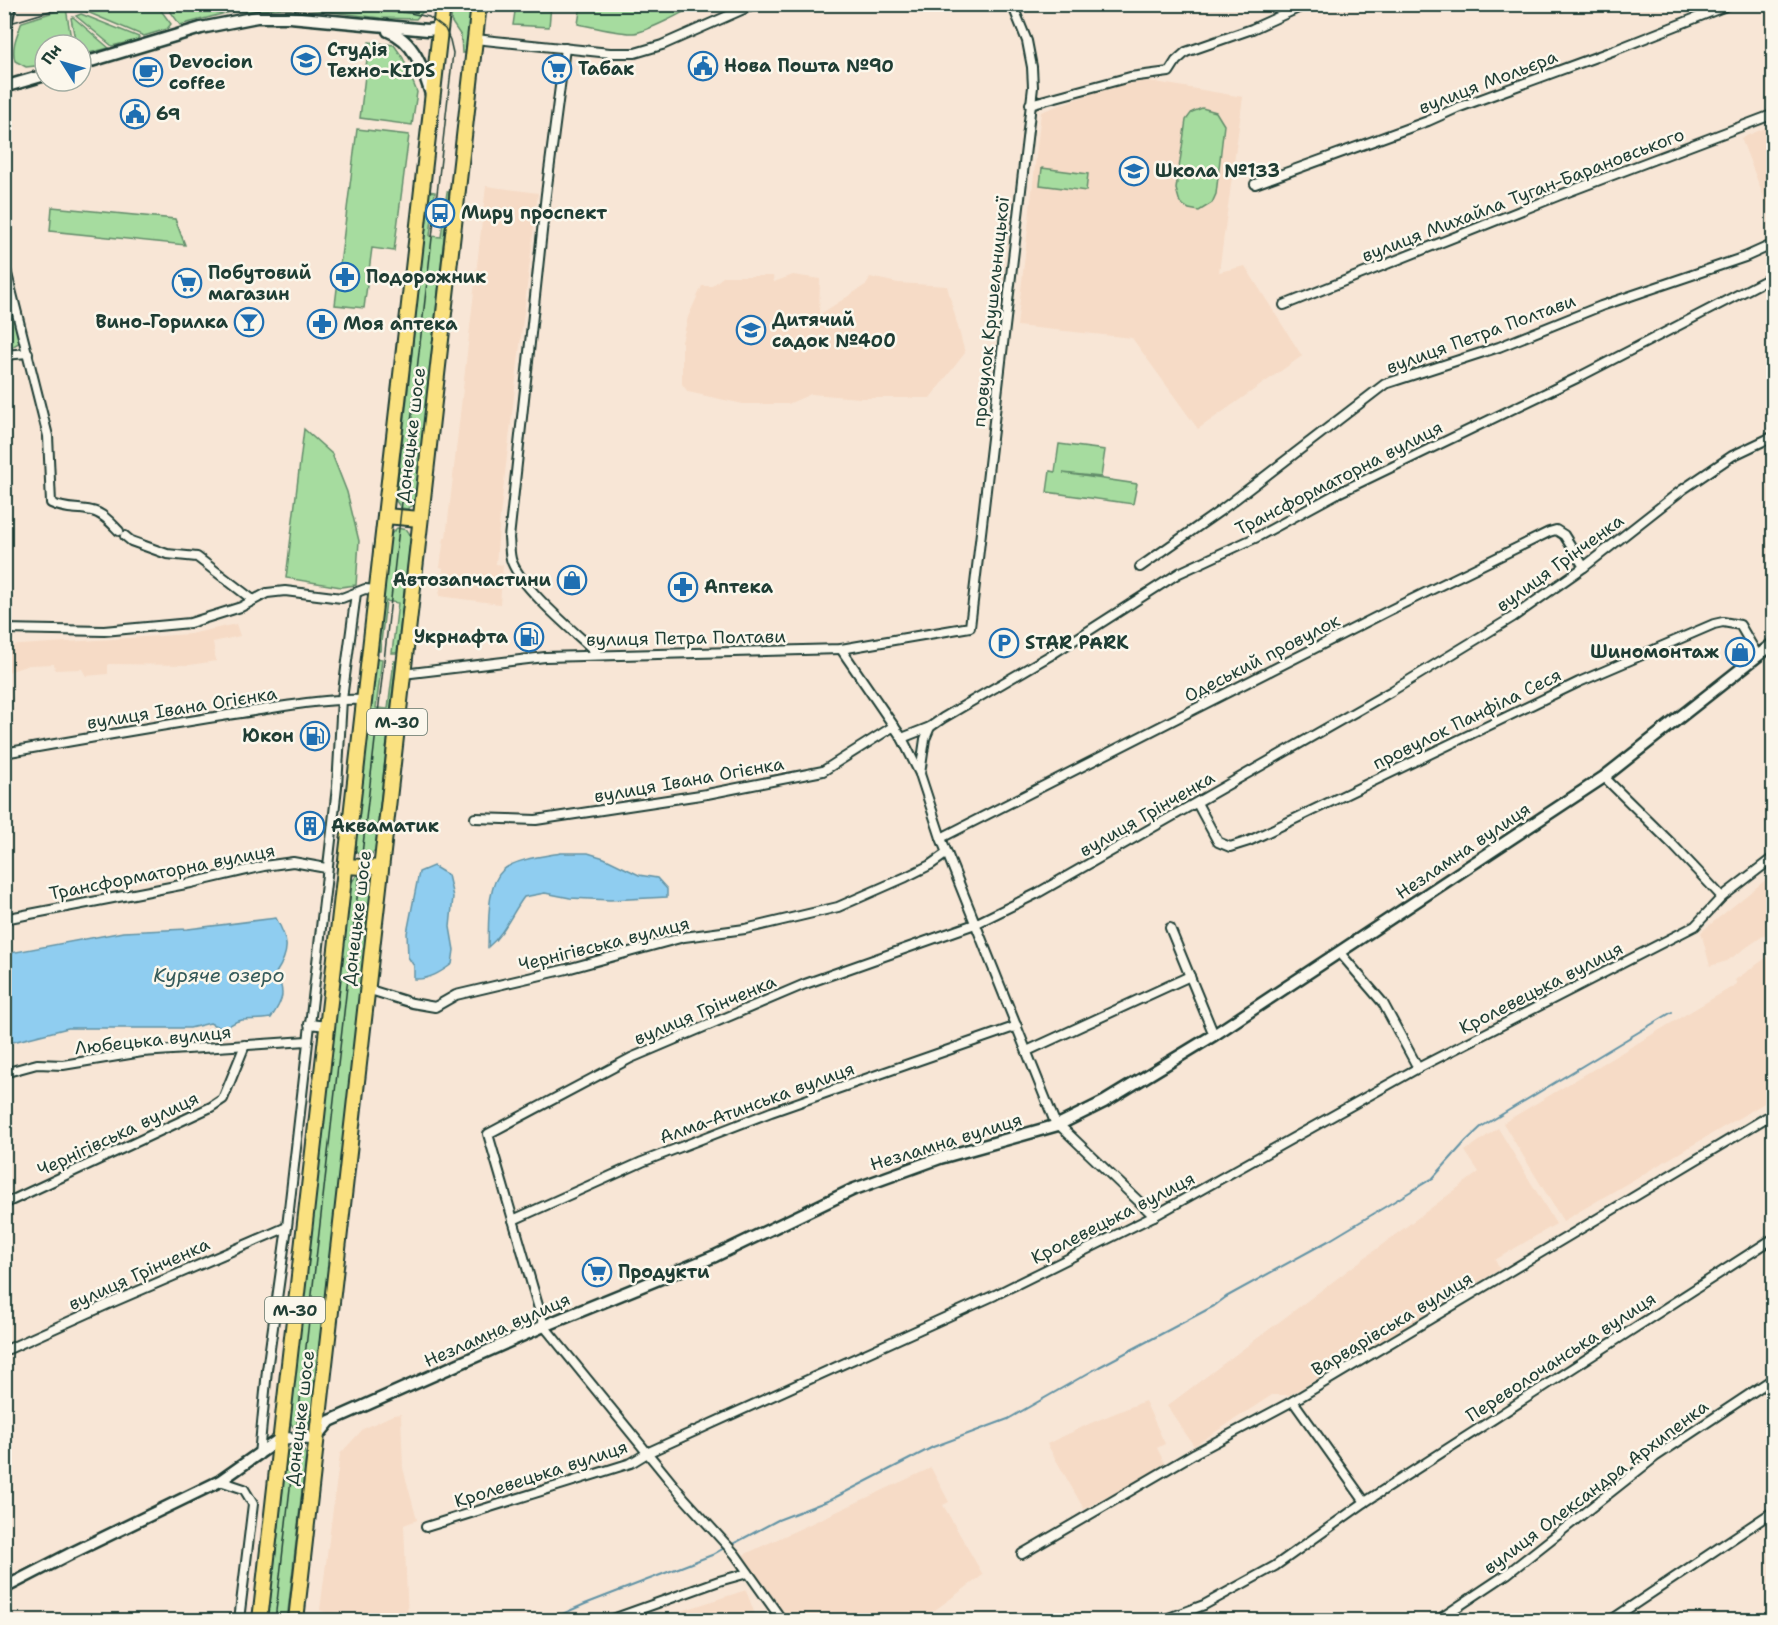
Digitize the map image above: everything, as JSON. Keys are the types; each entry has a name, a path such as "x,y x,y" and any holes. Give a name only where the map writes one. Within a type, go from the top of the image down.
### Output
{"highway":[{"name":"Донецьке шосе","path":"260,1620 442,4"},
{"name":"Донецьке шосе","path":"296,1620 479,4"},
{"path":"385,516 420,519"},
{"path":"345,866 381,868"}],"street":[{"path":"4,6 10,4"},
{"path":"4,33 10,4"},
{"path":"475,39 610,53 635,53 662,45 755,4"},
{"name":"провулок Крушельницької","path":"970,627 1030,104 1032,67 1028,41 1012,4"},
{"path":"1030,104 1130,77 1169,72 1186,52 1252,29 1307,4"},
{"name":"вулиця Мольєра","path":"1256,184 1428,121 1731,4"},
{"path":"93,60 201,27 249,18 290,17 376,27 428,30 440,24"},
{"path":"376,27 399,35 411,46 432,95"},
{"path":"565,48 546,194 509,538 511,560 520,577 598,654"},
{"path":"4,87 33,79"},
{"name":"вулиця Михайла Туган-Барановського","path":"1284,305 1550,199 1773,114"},
{"name":"вулиця Петра Полтави","path":"1140,567 1221,511 1385,384 1499,346 1601,306 1745,257 1773,244"},
{"path":"4,262 48,436 51,503 63,509 93,511 100,514 131,541 167,554 197,557 253,600"},
{"name":"Трансформаторна вулиця","path":"902,738 930,727 1061,649 1179,573 1257,537 1336,494 1577,378 1773,276"},
{"path":"4,355 28,352"},
{"name":"вулиця Грінченка","path":"513,1220 489,1134 631,1058 805,984 975,924 1036,894 1400,686 1513,617 1584,567 1682,490 1732,456 1773,436"},
{"name":"Одеський провулок","path":"941,838 1388,611 1549,532 1556,530 1564,535 1584,567"},
{"path":"4,629 104,631 190,623 241,607 267,593 285,591 342,598 364,589 376,590"},
{"name":"Донецьке шосе","path":"259,1455 267,1370 287,1227 337,787 342,699 356,593"},
{"name":"провулок Панфіла Сеся","path":"1197,803 1218,842 1230,847 1249,841 1579,682 1714,624 1723,622 1740,625 1758,656"},
{"name":"вулиця Петра Полтави","path":"403,674 545,657 841,649 970,627"},
{"name":"Незламна вулиця","path":"315,1438 330,1421 544,1326 715,1256 852,1190 940,1158 1058,1125 1104,1102 1215,1035 1604,777 1773,643"},
{"path":"841,649 902,738 920,774 941,838 1054,1120 1154,1216"},
{"name":"вулиця Івана Огієнка","path":"4,753 150,727 342,699 364,700"},
{"name":"вулиця Івана Огієнка","path":"475,818 536,820 707,794 823,771 894,726"},
{"path":"920,774 925,739 930,727"},
{"path":"1604,777 1722,897"},
{"name":"Чернігівська вулиця","path":"367,989 412,1003 435,1006 456,995 567,969 684,937 745,930 838,907 922,869 947,853"},
{"name":"Кролевецька вулиця","path":"426,1527 631,1463 649,1452 995,1295 1154,1216 1418,1068 1695,926 1722,897 1773,857"},
{"name":"Трансформаторна вулиця","path":"4,919 191,883 264,866 292,862 326,868"},
{"path":"1170,928 1215,1035"},
{"path":"1340,953 1383,1003 1418,1068"},
{"path":"1027,1051 1190,976"},
{"path":"309,1024 327,1026"},
{"name":"Алма-Атинська вулиця","path":"513,1220 642,1162 760,1116 1017,1026"},
{"name":"Любецька вулиця","path":"4,1073 37,1064 63,1065 142,1052 307,1041"},
{"name":"Чернігівська вулиця","path":"4,1204 211,1107 223,1099 245,1045"},
{"name":"Варварівська вулиця","path":"1022,1554 1195,1453 1293,1401 1773,1113"},
{"path":"513,1220 544,1326 649,1452 684,1498 735,1554 782,1620"},
{"name":"вулиця Грінченка","path":"4,1351 287,1227"},
{"name":"Переволочанська вулиця","path":"1154,1620 1166,1619 1204,1605 1275,1566 1365,1502 1773,1238"},
{"name":"вулиця Олександра Архипенка","path":"1438,1620 1507,1574 1655,1457 1773,1378"},
{"path":"1293,1401 1365,1502"},
{"path":"4,1588 220,1481 281,1438 315,1438"},
{"path":"220,1481 244,1489 253,1504 239,1620"},
{"path":"1611,1620 1773,1510"},
{"path":"610,1620 748,1573"}],"shaded area":[{"name":"Школа №133","path":"1132,78 1243,97 1219,272 1245,266 1302,356 1198,429 1132,338 1017,326 1041,112"},
{"path":"1773,125 1773,221 1741,138"},
{"path":"486,186 538,193 500,516 496,564 503,565 500,604 439,596 443,568 440,567 444,538 446,538"},
{"path":"793,275 820,279 819,315 867,284 870,277 898,283 947,286 965,353 930,398 860,398 811,394 788,404 743,404 688,392 682,384 682,342 688,317 702,286 712,286 724,276 773,276 774,282"},
{"path":"236,624 240,636 213,642 216,661 190,665 108,664 108,674 86,676 82,669 55,670 54,664 29,665 5,673 5,646 190,634"},
{"path":"1773,874 1773,929 1727,961 1710,966 1701,932"},
{"path":"1773,953 1773,1098 1563,1221 1503,1123 1737,984 1735,980"},
{"path":"1498,1128 1556,1224 1495,1260 1500,1269 1440,1306 1290,1395 1272,1395 1194,1446 1167,1406 1479,1172 1465,1151"},
{"path":"1145,1401 1165,1444 1157,1448 1166,1466 1084,1509 1047,1444"},
{"path":"401,1414 403,1468 417,1520 404,1525 408,1620 340,1620 320,1610 340,1454 363,1429 393,1415"},
{"path":"931,1468 949,1502 943,1505 983,1575 935,1610 912,1620 790,1620 741,1556"},
{"path":"746,1590 757,1620 654,1620"}],"green space":[{"path":"581,4 694,5 656,26 628,33 578,24"},
{"path":"157,5 171,24 167,29 144,36 73,6"},
{"path":"166,5 429,5 416,19 380,18 283,8 230,12 180,25"},
{"path":"452,5 471,5 466,53 462,53 461,36 451,21"},
{"path":"516,5 551,5 549,27 513,25"},
{"path":"66,8 70,33 33,33 33,66 26,67 15,61 14,56 14,46 22,22"},
{"path":"81,14 139,37 137,40 112,46 76,16"},
{"path":"73,17 92,33 74,33 71,18"},
{"path":"93,34 109,48 93,52"},
{"path":"369,42 394,45 403,58 417,92 412,125 360,118"},
{"path":"1202,108 1216,112 1224,125 1216,194 1212,203 1199,211 1189,209 1180,203 1176,189 1186,120 1192,112"},
{"path":"357,129 409,135 394,251 372,248 364,308 335,305"},
{"path":"1042,168 1088,174 1086,191 1040,185"},
{"path":"429,191 435,192 430,236 441,237 447,192 449,192 415,504 407,509 401,508 396,501"},
{"path":"52,207 175,219 185,245 50,231"},
{"path":"4,280 20,342 9,349 5,333"},
{"path":"304,429 332,454 347,492 359,541 356,585 341,587 286,578"},
{"path":"1059,444 1105,450 1101,477 1063,473 1137,484 1133,504 1047,492 1050,471 1055,472"},
{"path":"397,528 407,530 411,536 397,653 392,653 398,603 386,601 380,651 377,651 390,535"},
{"path":"376,658 382,659 376,708 388,709 394,661 396,661 375,850 369,857 360,856 354,848"},
{"path":"357,875 367,878 372,886 311,1417 307,1428 294,1428 290,1422 351,883"},
{"path":"293,1447 304,1450 306,1456 287,1620 268,1620 287,1452"}],"water":[{"path":"561,853 588,853 639,875 657,878 667,889 667,897 610,900 570,898 545,893 524,897 503,930 488,947 491,895 503,870 530,858"},
{"path":"433,866 448,875 453,897 450,927 454,950 452,964 430,977 414,979 414,966 408,957 407,933 419,872"},
{"name":"Куряче озеро","path":"276,918 285,939 286,951 276,973 282,996 271,1018 242,1020 225,1027 210,1023 190,1028 68,1028 5,1044 5,954 123,932 188,929"}],"waterway":[{"path":"731,1545 778,1520 830,1500 933,1447 1008,1419 1099,1367 1214,1306 1433,1178 1481,1127 1672,1012"},
{"path":"549,1620 712,1555 726,1547"}],"tram line":[{"path":"4,25 73,4"},
{"path":"275,1620 453,53 445,29 429,17 410,13 310,4"}],"place":[{"name":"Студія Техно-KIDS","path":"306,60"},
{"name":"Нова Пошта №90","path":"703,66"},
{"name":"Табак","path":"557,69"},
{"name":"Devocion coffee","path":"148,72"},
{"name":"69","path":"135,114"},
{"name":"Школа №133","path":"1134,171"},
{"name":"Миру проспект","path":"440,213"},
{"name":"Подорожник","path":"345,277"},
{"name":"Побутовий магазин","path":"187,283"},
{"name":"Вино-Горилка","path":"249,322"},
{"name":"Моя аптека","path":"322,324"},
{"name":"Дитячий садок №400","path":"751,330"},
{"name":"Автозапчастини","path":"572,580"},
{"name":"Аптека","path":"683,587"},
{"name":"Укрнафта","path":"529,637"},
{"name":"STAR PARK","path":"1004,643"},
{"name":"Шиномонтаж","path":"1740,652"},
{"name":"Юкон","path":"315,736"},
{"name":"Акваматик","path":"310,826"},
{"name":"Продукти","path":"597,1272"}]}
